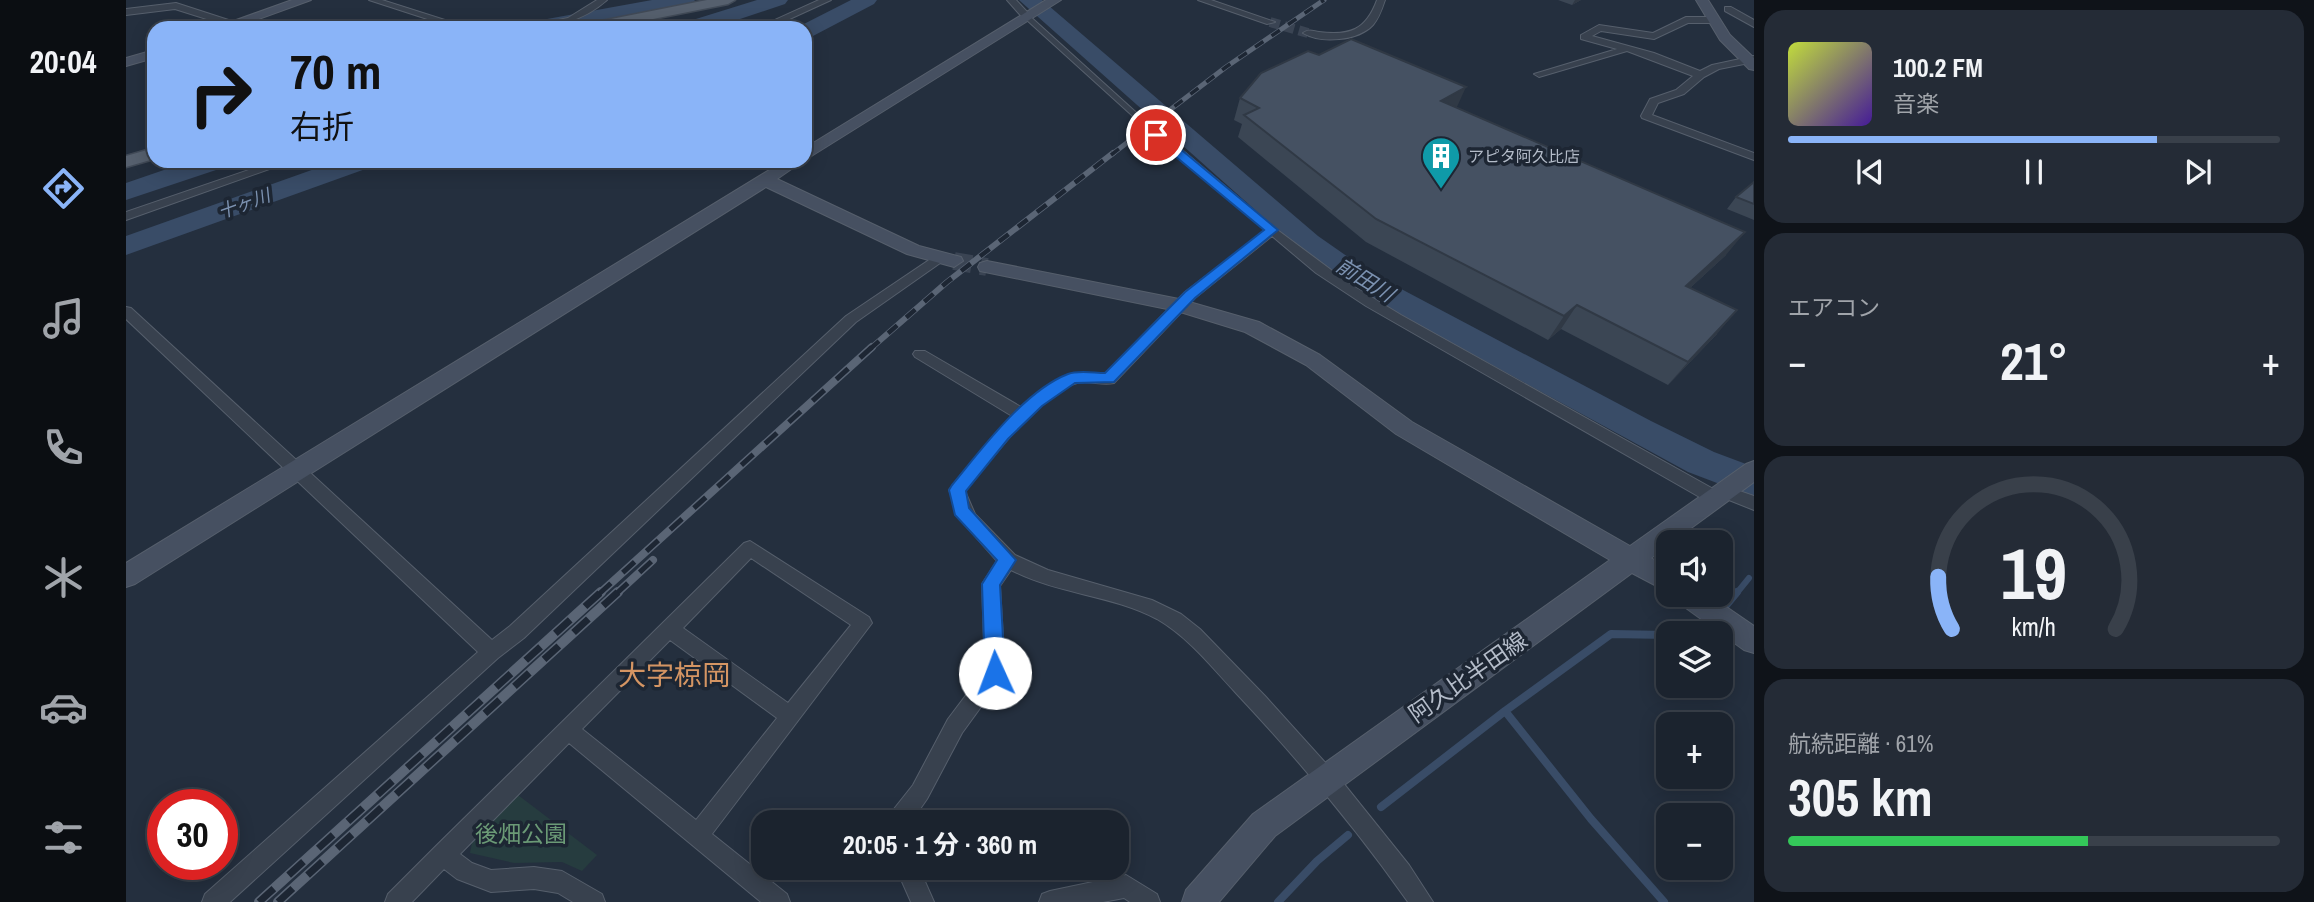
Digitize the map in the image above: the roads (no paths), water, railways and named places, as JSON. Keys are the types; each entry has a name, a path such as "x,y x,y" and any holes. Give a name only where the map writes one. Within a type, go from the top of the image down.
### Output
{"main road":[{"path":"622,21 728,0"},
{"path":"126,62 147,56"},
{"path":"126,162 147,155"}],"street":[{"path":"252,21 305,0"},
{"path":"256,21 324,0"},
{"path":"373,0 442,21"},
{"path":"565,21 603,0"},
{"path":"781,21 827,0"},
{"path":"1011,0 1028,15"},
{"path":"1202,0 1270,22"},
{"path":"1308,33 1334,36 1360,31 1371,23 1381,0"},
{"path":"1702,0 1712,20 1752,62"},
{"path":"812,151 1051,2"},
{"path":"126,12 176,6 220,21"},
{"path":"1728,9 1754,24"},
{"path":"1700,75 1651,55 1623,50 1584,37 1599,28 1654,36 1686,20 1712,20"},
{"path":"126,55 147,49"},
{"path":"1539,74 1623,50"},
{"path":"1752,62 1716,67 1700,75 1679,92 1654,101 1646,116 1754,158"},
{"path":"126,216 266,168"},
{"path":"126,576 784,168"},
{"path":"765,180 880,236 946,260"},
{"path":"1422,902 1395,863 1258,702 1196,638 1166,614 1146,605 1051,577 1008,560 961,511 957,490 1036,402 1072,378 1109,379 1179,305 1272,230 1338,284 1376,309 1723,493 1754,503"},
{"path":"213,902 491,652 517,632 851,319 946,260"},
{"path":"987,267 1179,305 1252,327 1286,343 1313,360 1404,428 1656,574"},
{"path":"126,311 491,652"},
{"path":"920,354 1023,415"},
{"name":"阿久比半田線","path":"1198,902 1265,825 1754,470"},
{"path":"396,902 750,548 863,623 697,836"},
{"path":"907,810 920,792 955,726 995,673 991,584 1008,560"},
{"path":"1705,607 1754,641"},
{"path":"670,629 790,716"},
{"path":"569,731 779,902"},
{"path":"443,855 465,871 491,881 534,878 562,883 594,902"},
{"path":"913,880 923,902"},
{"path":"1050,902 1126,886 1149,902"}],"lane":[{"path":"1028,15 1143,122"},
{"path":"1156,135 1272,230"}],"waterway":[{"path":"573,21 685,0"},
{"path":"713,21 778,0"},
{"name":"十ヶ川","path":"812,28 867,0"},
{"name":"前田川","path":"1029,0 1308,242 1360,280 1638,430 1701,462 1754,482"},
{"path":"126,192 196,168"},
{"name":"十ヶ川","path":"126,246 343,168"},
{"path":"1736,594 1749,578"},
{"path":"1723,609 1737,592"},
{"path":"1505,711 1611,634 1656,635"},
{"path":"1381,807 1505,711"},
{"path":"1505,711 1591,819 1664,902"},
{"path":"1278,902 1317,861 1348,835"}],"tunnel":[{"path":"1270,22 1308,33"},
{"path":"954,261 987,267"}],"railway":[{"path":"1111,155 1226,67 1324,0"},
{"path":"870,349 947,282 1113,153"},
{"path":"599,594 872,347"},
{"path":"616,594 653,560"},
{"path":"259,902 601,592"},
{"path":"278,902 618,592"}],"place":[{"name":"アピタ阿久比店","path":"1441,190"}],"district":[{"name":"大字椋岡","path":"674,675"}],"park label":[{"name":"後畑公園","path":"521,834"}]}
